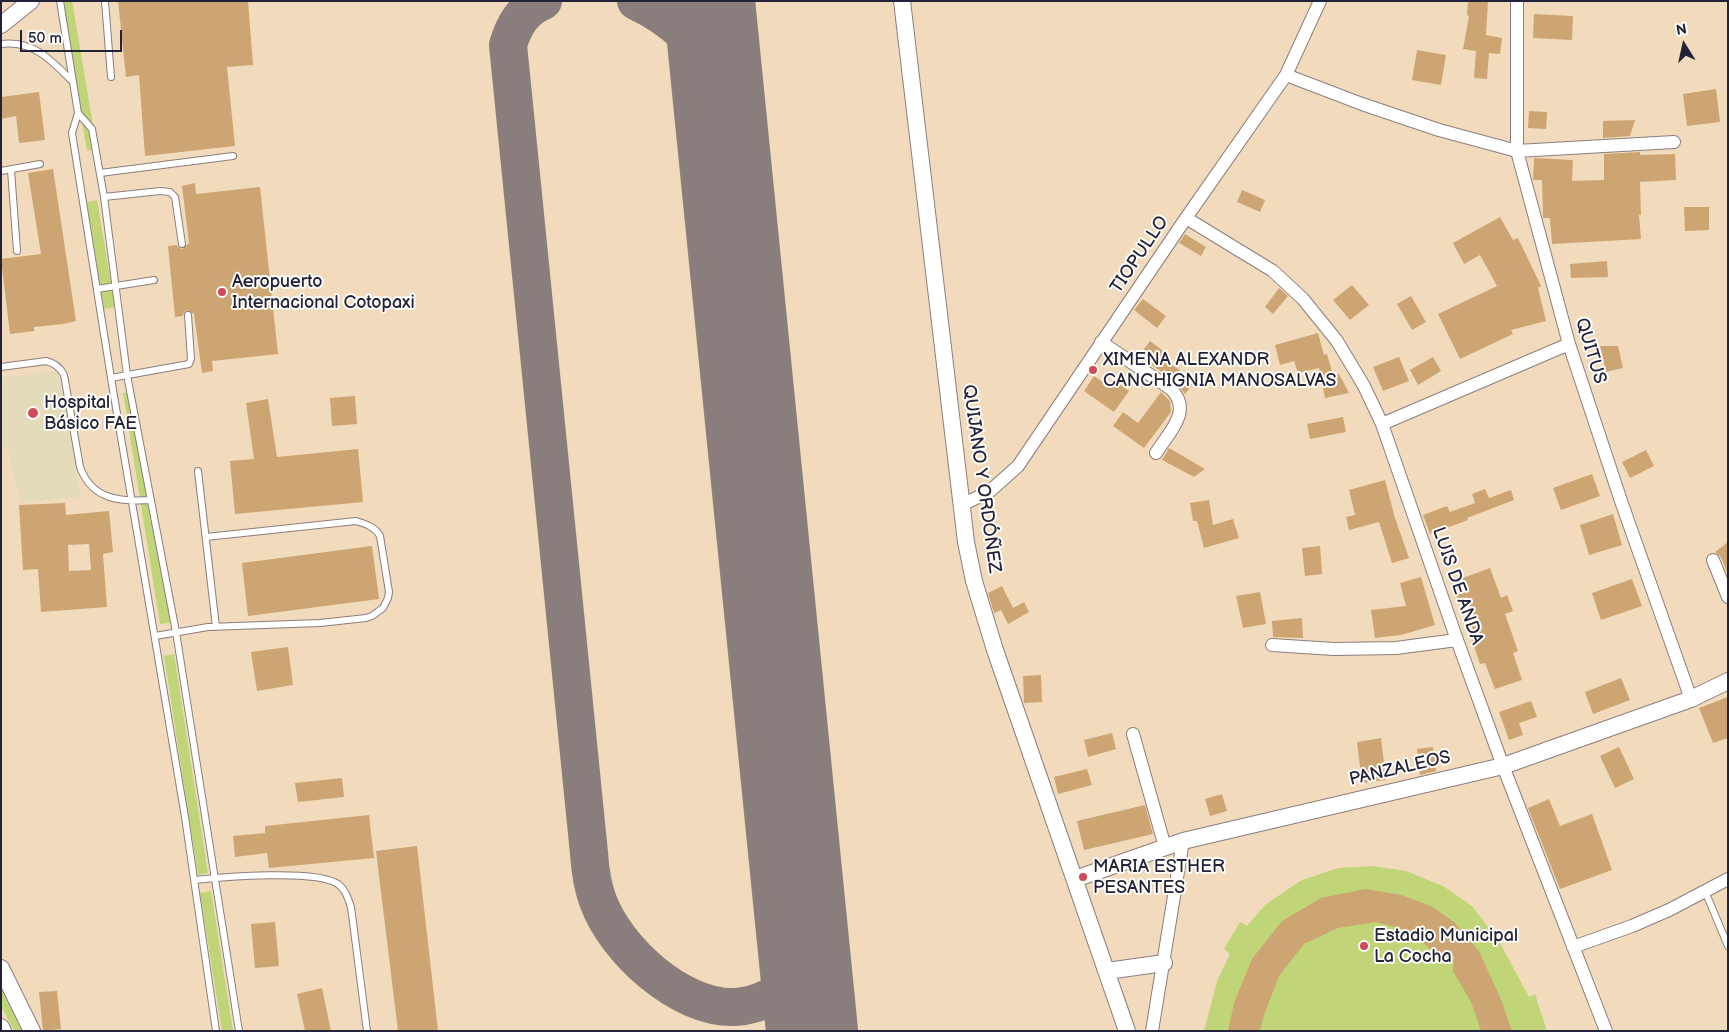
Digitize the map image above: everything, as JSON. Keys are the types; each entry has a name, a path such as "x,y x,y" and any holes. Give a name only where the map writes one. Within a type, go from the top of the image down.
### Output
{"street":[{"path":"1,25 31,1"},
{"name":"QUIJANO Y ORDÓÑEZ","path":"902,1 966,542 974,581 995,650 1127,1031"},
{"name":"TIOPULLO","path":"962,505 990,491 1005,480 1018,466 1186,218 1286,76 1320,1"},
{"name":"QUITUS","path":"1517,1 1517,151 1569,344 1621,501 1691,699"},
{"path":"1286,76 1439,130 1517,151 1674,142"},
{"name":"LUIS DE ANDA","path":"1186,218 1274,271 1303,299 1338,341 1364,386 1382,424 1503,766 1606,1031"},
{"path":"1102,342 1177,395 1181,404 1181,414 1156,452"},
{"path":"1382,424 1569,344"},
{"path":"1713,560 1728,597"},
{"path":"1272,645 1334,649 1396,648 1457,640"},
{"name":"PANZALEOS","path":"1075,879 1183,841 1503,766 1691,699 1728,681"},
{"path":"1133,734 1165,847"},
{"path":"1152,1031 1183,841"},
{"path":"1573,946 1632,926 1670,910 1728,879"},
{"path":"1107,971 1164,963"},
{"path":"1,968 32,1031"}],"lane":[{"path":"60,1 78,113 72,133 194,880 216,1031"},
{"path":"105,1 111,77"},
{"path":"1,44 9,43 30,46 40,51 52,60 74,83"},
{"path":"78,113 92,129 100,172 128,375 176,632 239,1031"},
{"path":"100,172 234,156"},
{"path":"1,171 40,164"},
{"path":"11,170 17,251"},
{"path":"104,197 160,191 170,192 175,197 182,244"},
{"path":"97,288 154,280"},
{"path":"111,378 189,364 191,359 188,315"},
{"path":"1,368 46,361 52,362 60,368 64,375 82,473 90,485 104,495 116,499 132,501 151,500"},
{"path":"198,471 216,627"},
{"path":"154,636 216,627 320,623 366,618 383,608 388,598 389,586 378,531 356,521 206,537"},
{"path":"194,880 275,874 329,879 339,885 346,892 352,907 367,1031"},
{"path":"1705,891 1728,946"}],"shaded area":[{"name":"Hospital Básico FAE","path":"57,371 81,497 20,503 8,449 1,449 1,378"}],"green space":[{"path":"61,1 72,1 97,149 87,151"},
{"path":"97,200 115,307 104,309 87,202"},
{"path":"134,392 170,623 160,624 123,393"},
{"path":"174,654 208,873 198,875 164,656"},
{"name":"Estadio Municipal La Cocha","path":"1372,866 1406,871 1443,886 1472,906 1500,943 1529,997 1535,994 1547,1031 1204,1031 1217,981 1230,954 1224,949 1240,922 1247,926 1265,905 1300,881 1338,868"},
{"path":"211,891 233,1031 222,1031 200,893"},
{"path":"1,986 24,1031 14,1031 1,1006"}],"building":[{"path":"118,1 248,1 253,65 227,67 235,146 145,156 139,75 126,77"},
{"path":"1468,1 1488,1 1486,35 1502,38 1500,54 1489,53 1487,79 1474,78 1476,51 1463,49 1469,16 1467,15"},
{"path":"1534,14 1573,16 1572,40 1533,38"},
{"path":"1417,50 1446,55 1441,85 1412,80"},
{"path":"1716,89 1720,122 1687,126 1683,94"},
{"path":"39,92 45,140 19,143 16,116 1,119 1,97"},
{"path":"1529,111 1547,112 1546,129 1528,128"},
{"path":"1635,120 1630,136 1603,138 1603,121"},
{"path":"1640,152 1640,155 1675,154 1676,180 1640,182 1641,215 1639,215 1641,239 1552,244 1550,218 1543,218 1542,180 1533,180 1534,158 1573,160 1572,181 1604,180 1604,154"},
{"path":"53,169 76,321 34,327 34,331 10,334 1,259 41,254 28,173"},
{"name":"Aeropuerto Internacional Cotopaxi","path":"195,183 196,194 260,187 278,354 212,361 213,371 202,373 194,314 187,310 183,316 175,317 168,246 177,245 182,249 189,243 182,186"},
{"path":"1242,190 1265,200 1260,212 1237,202"},
{"path":"1684,207 1709,207 1709,230 1685,231"},
{"path":"1500,217 1513,240 1518,238 1541,286 1538,288 1546,321 1511,330 1513,334 1460,359 1438,314 1497,286 1480,255 1464,264 1453,243"},
{"path":"1185,234 1206,247 1201,256 1179,243"},
{"path":"1607,261 1608,277 1571,278 1570,264"},
{"path":"1352,285 1369,305 1350,320 1333,300"},
{"path":"1279,288 1288,296 1273,314 1265,307"},
{"path":"1411,296 1426,322 1412,330 1397,304"},
{"path":"1143,299 1166,316 1157,328 1134,310"},
{"path":"1318,333 1324,355 1327,354 1333,375 1339,374 1349,393 1325,398 1319,368 1298,373 1294,361 1280,365 1275,345"},
{"path":"1150,341 1166,353 1163,357 1194,382 1185,394 1176,382 1139,356"},
{"path":"1600,346 1618,346 1623,368 1606,372"},
{"path":"1399,357 1409,381 1383,391 1373,367"},
{"path":"1433,357 1441,371 1418,385 1410,370"},
{"path":"1094,376 1111,388 1117,383 1129,391 1114,412 1084,391"},
{"path":"1161,392 1170,401 1171,412 1144,448 1113,426 1123,412 1138,423"},
{"path":"355,396 357,424 332,426 330,398"},
{"path":"268,399 277,457 358,449 363,502 235,514 230,461 254,459 246,403"},
{"path":"1343,417 1346,432 1310,439 1307,424"},
{"path":"1169,448 1205,469 1194,477 1162,460"},
{"path":"1646,450 1654,466 1630,478 1622,462"},
{"path":"1592,474 1600,496 1561,510 1553,488"},
{"path":"1385,480 1395,518 1409,558 1392,563 1379,522 1349,530 1346,517 1355,515 1349,490"},
{"path":"1485,489 1489,498 1511,490 1514,500 1430,534 1423,515 1447,506 1450,512 1475,503 1472,494"},
{"path":"1209,500 1213,525 1233,519 1239,538 1204,548 1197,521 1193,521 1190,503"},
{"path":"65,503 66,515 109,511 113,552 103,554 107,607 41,612 38,569 23,570 19,505","holes":["89,544 91,570 69,571 68,545"]},
{"path":"1613,514 1622,545 1589,555 1580,525"},
{"path":"1728,542 1728,575 1721,557 1715,552"},
{"path":"372,546 379,599 248,616 242,563"},
{"path":"1320,546 1322,574 1305,576 1302,548"},
{"path":"1490,568 1501,598 1507,595 1513,611 1505,614 1518,651 1513,653 1522,680 1495,689 1485,663 1480,664 1472,640 1476,639 1469,619 1474,617 1467,597 1458,600 1452,582"},
{"path":"1421,577 1435,625 1401,635 1375,638 1371,610 1406,606 1400,583"},
{"path":"1632,579 1642,606 1601,620 1592,593"},
{"path":"1002,586 1013,608 1024,602 1029,612 1008,624 1001,610 994,613 988,593"},
{"path":"1260,592 1266,624 1243,628 1236,596"},
{"path":"1302,618 1303,638 1273,637 1272,621"},
{"path":"288,647 293,685 257,691 251,652"},
{"path":"1041,675 1042,702 1024,703 1023,676"},
{"path":"1621,678 1630,700 1593,714 1585,692"},
{"path":"1728,697 1728,738 1713,743 1699,708"},
{"path":"1531,701 1537,717 1519,723 1523,735 1509,740 1499,712"},
{"path":"1112,733 1116,749 1088,757 1084,740"},
{"path":"1381,738 1386,780 1362,783 1357,742"},
{"path":"1433,747 1436,771 1420,775 1417,749"},
{"path":"1619,747 1634,779 1615,788 1600,756"},
{"path":"1087,769 1092,785 1058,794 1054,777"},
{"path":"342,778 344,797 298,802 295,783"},
{"path":"1222,794 1227,811 1210,816 1205,799"},
{"path":"1549,799 1560,826 1592,814 1612,870 1560,889 1528,808"},
{"path":"1145,805 1153,834 1084,850 1077,821"},
{"path":"369,815 374,858 269,868 267,853 235,857 233,836 265,833 265,826"},
{"path":"417,846 438,1031 398,1031 376,851"},
{"path":"1365,889 1401,895 1431,906 1454,922 1479,951 1500,997 1512,1031 1481,1031 1471,1002 1453,971 1454,956 1430,949 1410,931 1375,922 1338,928 1304,944 1279,976 1260,1031 1228,1031 1234,1003 1252,959 1282,921 1321,898"},
{"path":"275,922 279,966 255,968 251,924"},
{"path":"322,988 331,1031 305,1031 297,994"},
{"path":"57,991 61,1029 43,1031 39,992"}],"taxiway":[{"path":"543,1 530,8 520,18 508,45 590,865 594,889 607,920 619,939 635,957 672,987 693,998 714,1005 745,1006 773,996 806,975"},
{"path":"636,1 675,25 695,46 710,72 716,91 721,121"}],"runway":[{"path":"709,1 812,1031"}],"place":[{"name":"Aeropuerto Internacional Cotopaxi","path":"222,292"},
{"name":"XIMENA ALEXANDR CANCHIGNIA MANOSALVAS","path":"1093,370"},
{"name":"Hospital Básico FAE","path":"33,413"},
{"name":"MARIA ESTHER PESANTES","path":"1083,877"},
{"name":"Estadio Municipal La Cocha","path":"1364,946"}]}
